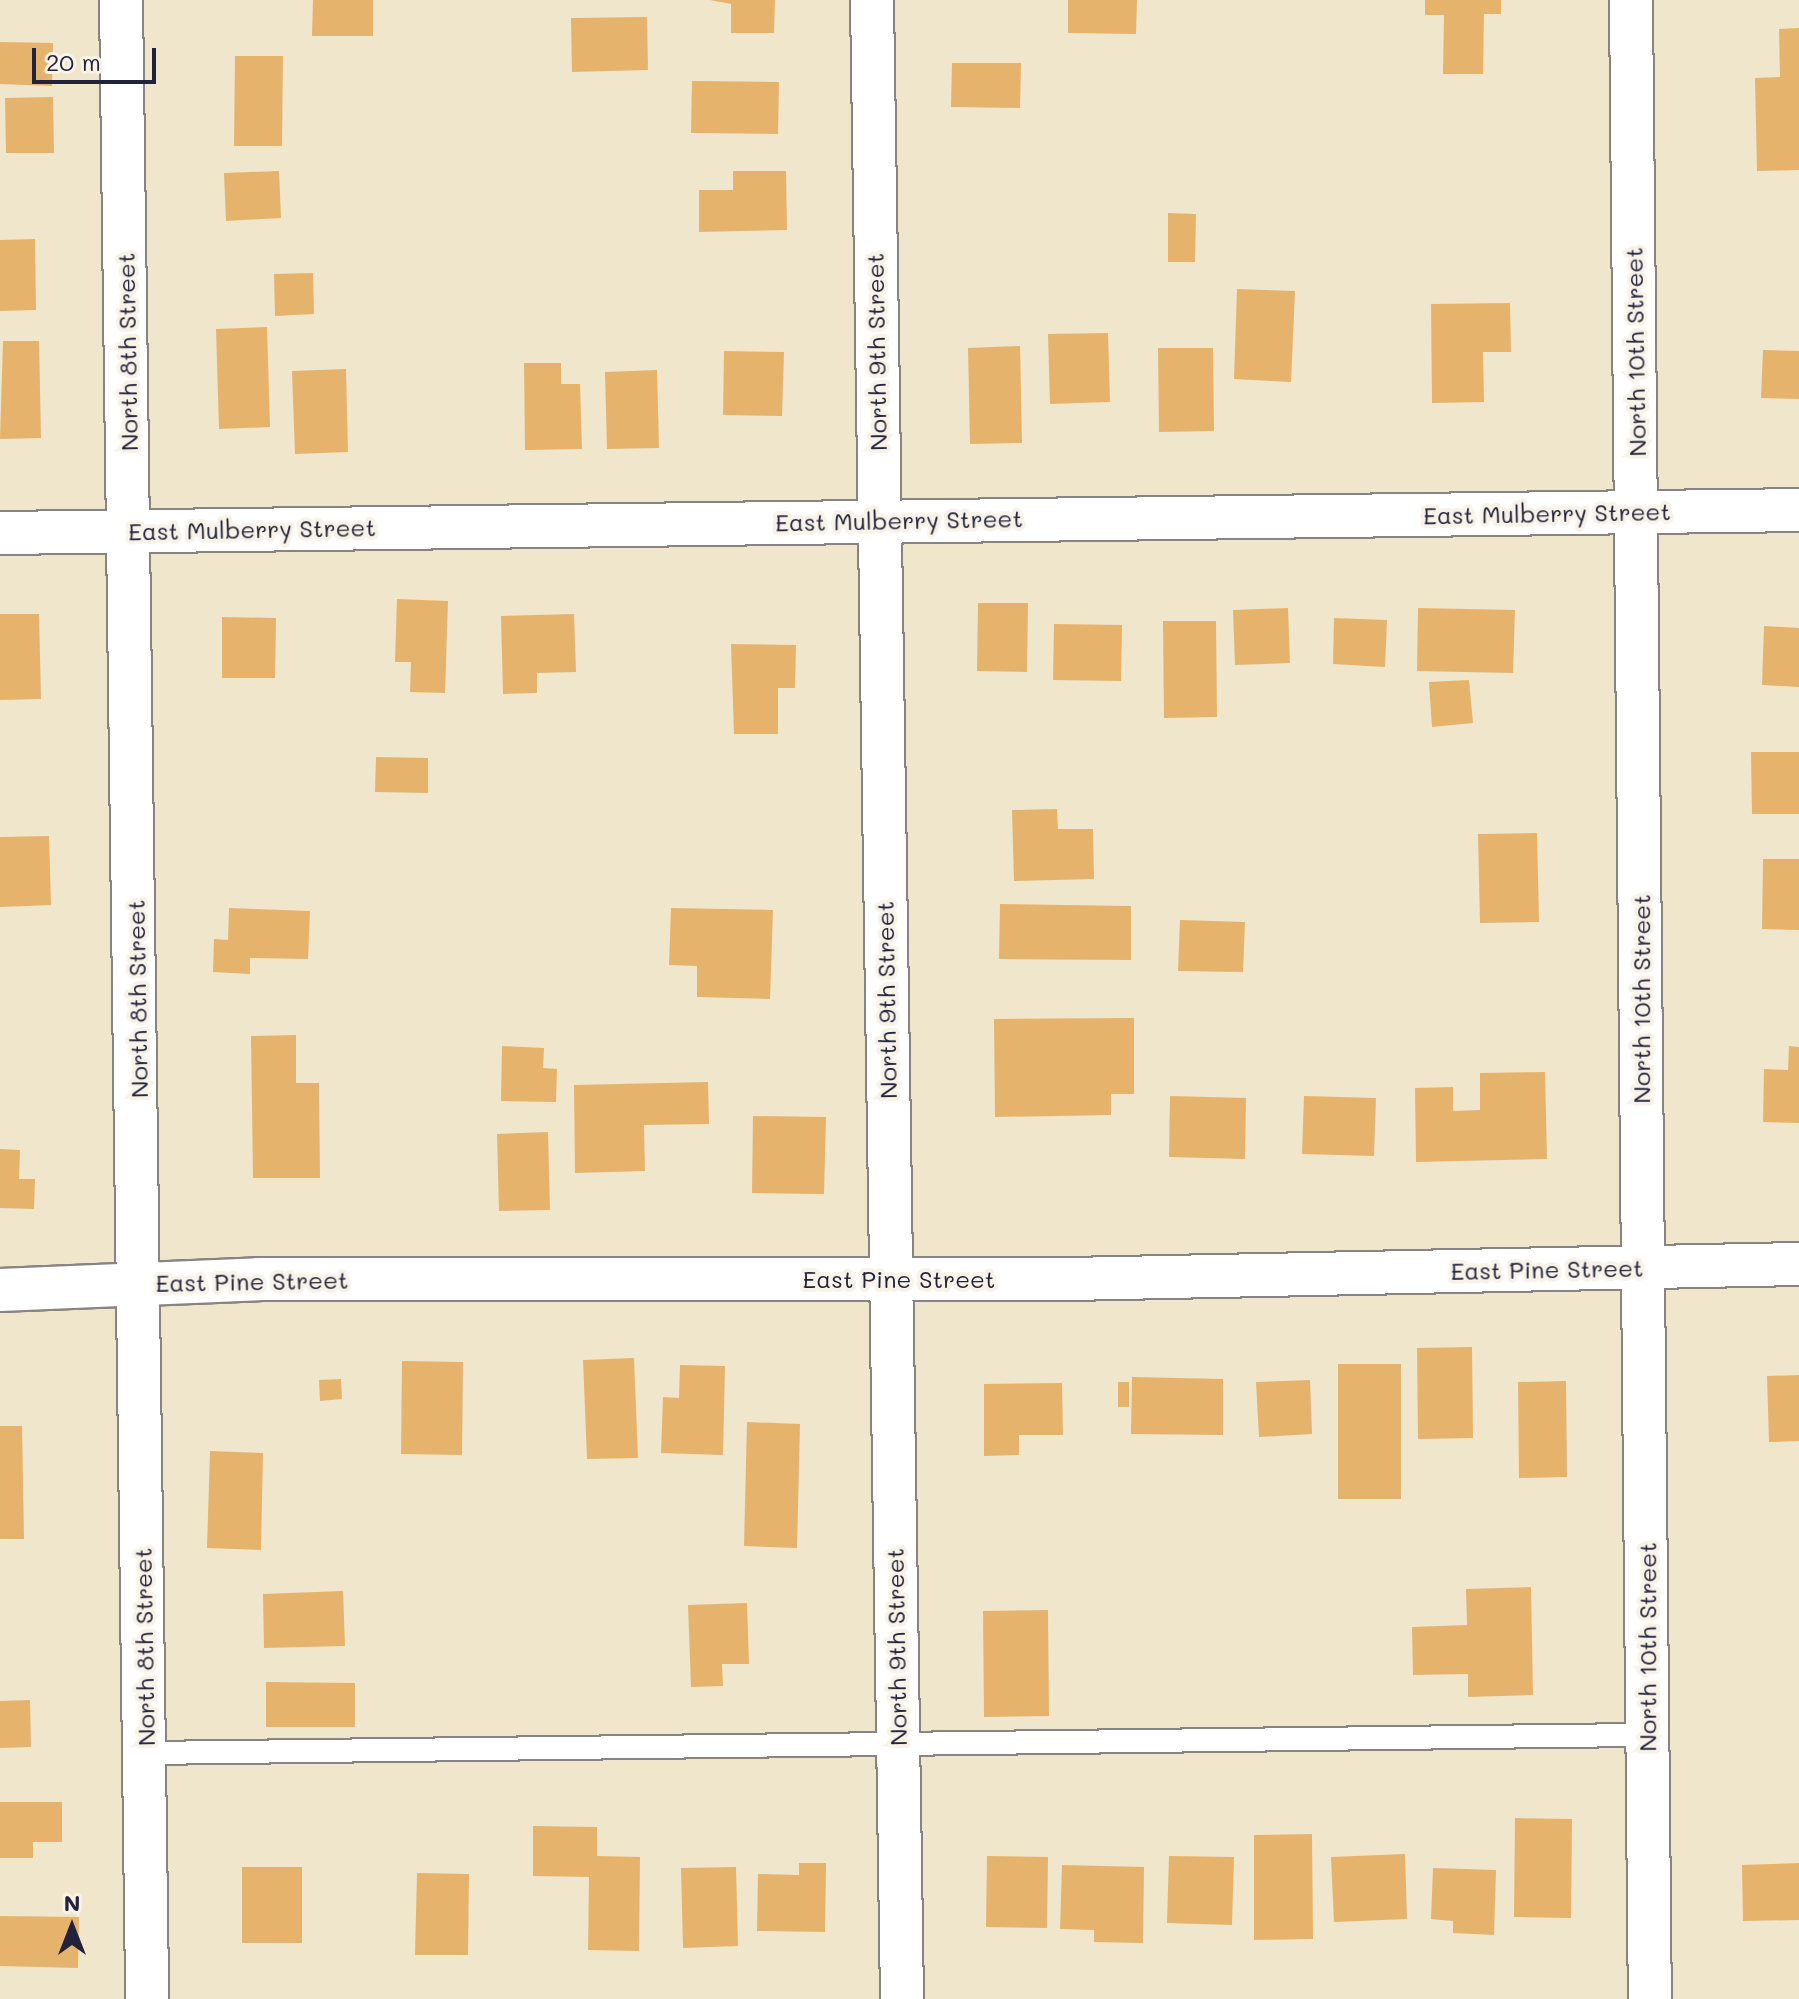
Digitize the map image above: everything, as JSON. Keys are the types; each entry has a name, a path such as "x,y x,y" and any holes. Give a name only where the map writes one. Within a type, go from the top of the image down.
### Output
{"street":[{"name":"North 8th Street","path":"121,0 141,1284 147,1999"},
{"name":"North 9th Street","path":"872,0 902,1999"},
{"name":"North 10th Street","path":"1631,0 1650,1999"},
{"name":"East Mulberry Street","path":"0,533 1799,510"},
{"name":"East Pine Street","path":"0,1290 141,1284 890,1279 1799,1264"}],"lane":[{"path":"145,1753 1647,1735"}],"building":[{"path":"313,0 373,0 373,36 312,36"},
{"path":"710,0 775,0 774,33 731,33 731,4"},
{"path":"1068,0 1137,0 1136,34 1068,33"},
{"path":"1425,0 1501,0 1501,14 1484,14 1483,74 1443,74 1444,15 1425,15"},
{"path":"647,17 648,70 572,72 571,18"},
{"path":"1799,28 1799,170 1757,171 1755,78 1780,77 1779,29"},
{"path":"0,42 53,43 52,86 0,84"},
{"path":"235,56 283,56 282,146 234,146"},
{"path":"952,63 1021,63 1020,108 951,107"},
{"path":"692,81 779,82 778,134 691,133"},
{"path":"53,97 54,153 6,153 5,98"},
{"path":"279,171 281,218 226,221 224,173"},
{"path":"733,171 786,171 787,230 699,232 699,190 733,190"},
{"path":"1168,213 1196,214 1195,262 1168,262"},
{"path":"35,239 36,310 0,311 0,240"},
{"path":"313,273 314,314 275,316 274,274"},
{"path":"1237,289 1295,291 1291,382 1234,379"},
{"path":"1510,303 1511,352 1483,352 1484,402 1432,403 1431,304"},
{"path":"267,327 270,427 219,429 216,329"},
{"path":"1108,333 1110,402 1050,404 1048,334"},
{"path":"3,341 39,341 41,438 0,439"},
{"path":"1020,346 1022,443 970,444 968,348"},
{"path":"1158,348 1213,348 1214,431 1159,432"},
{"path":"1763,350 1799,351 1799,399 1761,398"},
{"path":"724,351 784,352 782,416 723,415"},
{"path":"524,363 561,363 561,384 580,384 582,449 525,450"},
{"path":"346,369 348,452 295,454 292,371"},
{"path":"657,370 659,448 607,449 605,372"},
{"path":"397,599 448,601 445,693 410,692 411,662 395,662"},
{"path":"978,603 1028,603 1027,672 977,671"},
{"path":"1288,608 1290,663 1235,665 1233,610"},
{"path":"1418,608 1515,610 1513,673 1417,671"},
{"path":"0,614 39,614 41,699 0,700"},
{"path":"574,614 576,672 537,673 537,693 503,694 501,616"},
{"path":"222,617 276,618 275,678 222,678"},
{"path":"1334,618 1387,620 1385,667 1333,664"},
{"path":"1163,621 1216,621 1217,717 1164,718"},
{"path":"1054,624 1122,625 1121,681 1053,680"},
{"path":"1764,626 1799,628 1799,687 1762,685"},
{"path":"731,644 796,645 795,688 778,688 778,734 734,734"},
{"path":"1469,680 1473,723 1432,727 1429,682"},
{"path":"1751,752 1799,752 1799,814 1752,814"},
{"path":"376,757 428,758 428,793 375,792"},
{"path":"1057,809 1058,829 1093,829 1094,879 1014,881 1012,810"},
{"path":"1537,833 1539,922 1480,923 1478,834"},
{"path":"49,836 51,905 0,907 0,837"},
{"path":"1763,859 1799,859 1799,930 1762,929"},
{"path":"1000,904 1131,906 1131,960 999,959"},
{"path":"229,908 310,911 308,959 250,958 250,974 213,972 214,939 228,940"},
{"path":"671,908 773,910 770,999 697,997 697,966 669,965"},
{"path":"1180,920 1245,922 1243,972 1178,971"},
{"path":"1134,1018 1134,1094 1111,1094 1111,1115 995,1117 994,1019"},
{"path":"296,1035 296,1083 319,1083 320,1178 253,1178 251,1036"},
{"path":"502,1046 544,1048 543,1068 557,1069 556,1102 501,1101"},
{"path":"1789,1046 1799,1047 1799,1123 1763,1122 1764,1069 1788,1070"},
{"path":"1545,1072 1547,1159 1416,1162 1415,1088 1453,1087 1453,1111 1480,1110 1480,1073"},
{"path":"708,1082 709,1124 644,1125 645,1171 575,1173 574,1085"},
{"path":"1170,1096 1246,1098 1245,1159 1169,1157"},
{"path":"1304,1096 1376,1098 1374,1156 1302,1154"},
{"path":"753,1116 826,1117 824,1194 752,1193"},
{"path":"548,1132 550,1210 499,1211 497,1134"},
{"path":"0,1149 20,1150 19,1179 35,1179 34,1209 0,1208"},
{"path":"1472,1347 1473,1438 1418,1439 1417,1348"},
{"path":"634,1358 638,1458 587,1459 583,1360"},
{"path":"402,1361 463,1362 462,1455 401,1454"},
{"path":"1338,1364 1401,1364 1401,1499 1338,1499"},
{"path":"680,1365 725,1366 723,1455 661,1453 663,1397 679,1398"},
{"path":"1799,1375 1799,1441 1769,1442 1767,1376"},
{"path":"1132,1377 1223,1379 1223,1435 1131,1434"},
{"path":"341,1379 342,1399 320,1401 319,1380"},
{"path":"1310,1380 1312,1434 1259,1437 1256,1382"},
{"path":"1566,1381 1567,1477 1519,1478 1518,1382"},
{"path":"1118,1382 1129,1382 1129,1407 1118,1407"},
{"path":"1062,1383 1063,1435 1019,1435 1019,1455 984,1456 984,1384"},
{"path":"747,1422 800,1424 797,1548 744,1546"},
{"path":"0,1426 22,1426 24,1539 0,1539"},
{"path":"210,1451 263,1453 261,1550 207,1548"},
{"path":"1531,1587 1533,1695 1468,1697 1468,1674 1413,1675 1412,1627 1467,1625 1466,1589"},
{"path":"343,1591 345,1646 264,1648 263,1594"},
{"path":"747,1603 749,1664 722,1664 723,1686 691,1687 688,1605"},
{"path":"1048,1610 1049,1716 984,1717 983,1611"},
{"path":"266,1682 355,1683 355,1727 266,1727"},
{"path":"30,1700 31,1747 0,1748 0,1701"},
{"path":"0,1802 62,1802 62,1842 33,1842 33,1858 0,1858"},
{"path":"1515,1818 1572,1819 1571,1918 1514,1917"},
{"path":"533,1826 597,1827 597,1856 640,1857 639,1951 588,1950 589,1877 533,1876"},
{"path":"1312,1834 1313,1939 1254,1940 1254,1835"},
{"path":"1405,1854 1407,1919 1334,1922 1331,1857"},
{"path":"987,1856 1048,1857 1047,1928 986,1927"},
{"path":"1169,1856 1234,1857 1232,1925 1167,1923"},
{"path":"799,1863 826,1863 825,1932 757,1931 758,1874 799,1875"},
{"path":"1799,1863 1799,1920 1743,1921 1742,1865"},
{"path":"1062,1865 1144,1867 1143,1943 1094,1942 1094,1930 1060,1929"},
{"path":"242,1867 302,1867 302,1943 242,1943"},
{"path":"736,1867 738,1946 683,1948 681,1868"},
{"path":"1433,1868 1496,1870 1494,1935 1453,1933 1453,1921 1431,1919"},
{"path":"417,1873 469,1874 468,1955 415,1955"},
{"path":"0,1916 79,1917 78,1968 0,1966"}]}
